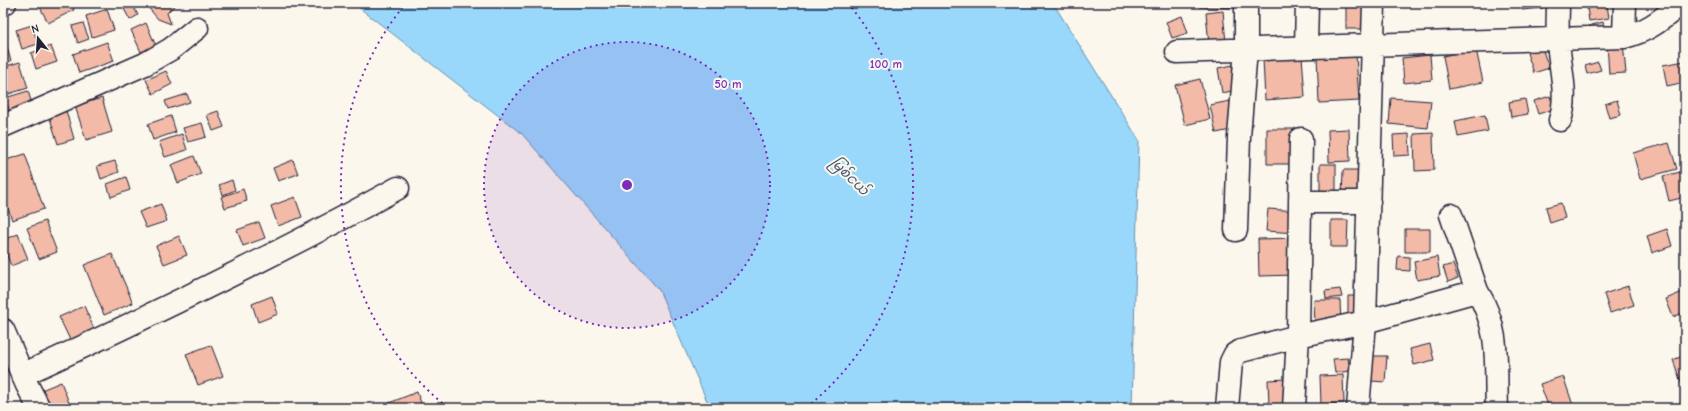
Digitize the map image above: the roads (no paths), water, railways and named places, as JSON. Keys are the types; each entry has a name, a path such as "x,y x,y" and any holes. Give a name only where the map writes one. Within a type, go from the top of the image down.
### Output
{"street":[{"path":"1236,230 1239,137 1246,49 1246,3"},
{"path":"1306,3 1306,47"},
{"path":"1358,408 1365,322 1374,3"},
{"path":"1558,3 1558,39 1563,86 1562,114 1560,120"},
{"path":"1624,37 1625,3"},
{"path":"1177,52 1624,37 1635,35 1656,25 1682,3"},
{"path":"3,126 145,64 171,49 197,28"},
{"path":"1294,408 1298,336 1301,139"},
{"path":"22,375 219,282 324,229 398,188"},
{"path":"1300,202 1369,202"},
{"path":"1451,215 1477,290 1486,306 1491,320 1497,359 1497,408"},
{"path":"1227,408 1231,362 1235,354 1263,344 1365,322 1477,290"},
{"path":"3,330 22,375 39,408"}],"water":[{"name":"မြစ်ငယ်","path":"353,3 1053,3 1139,140 1132,408 710,408 659,290 522,134"}]}
